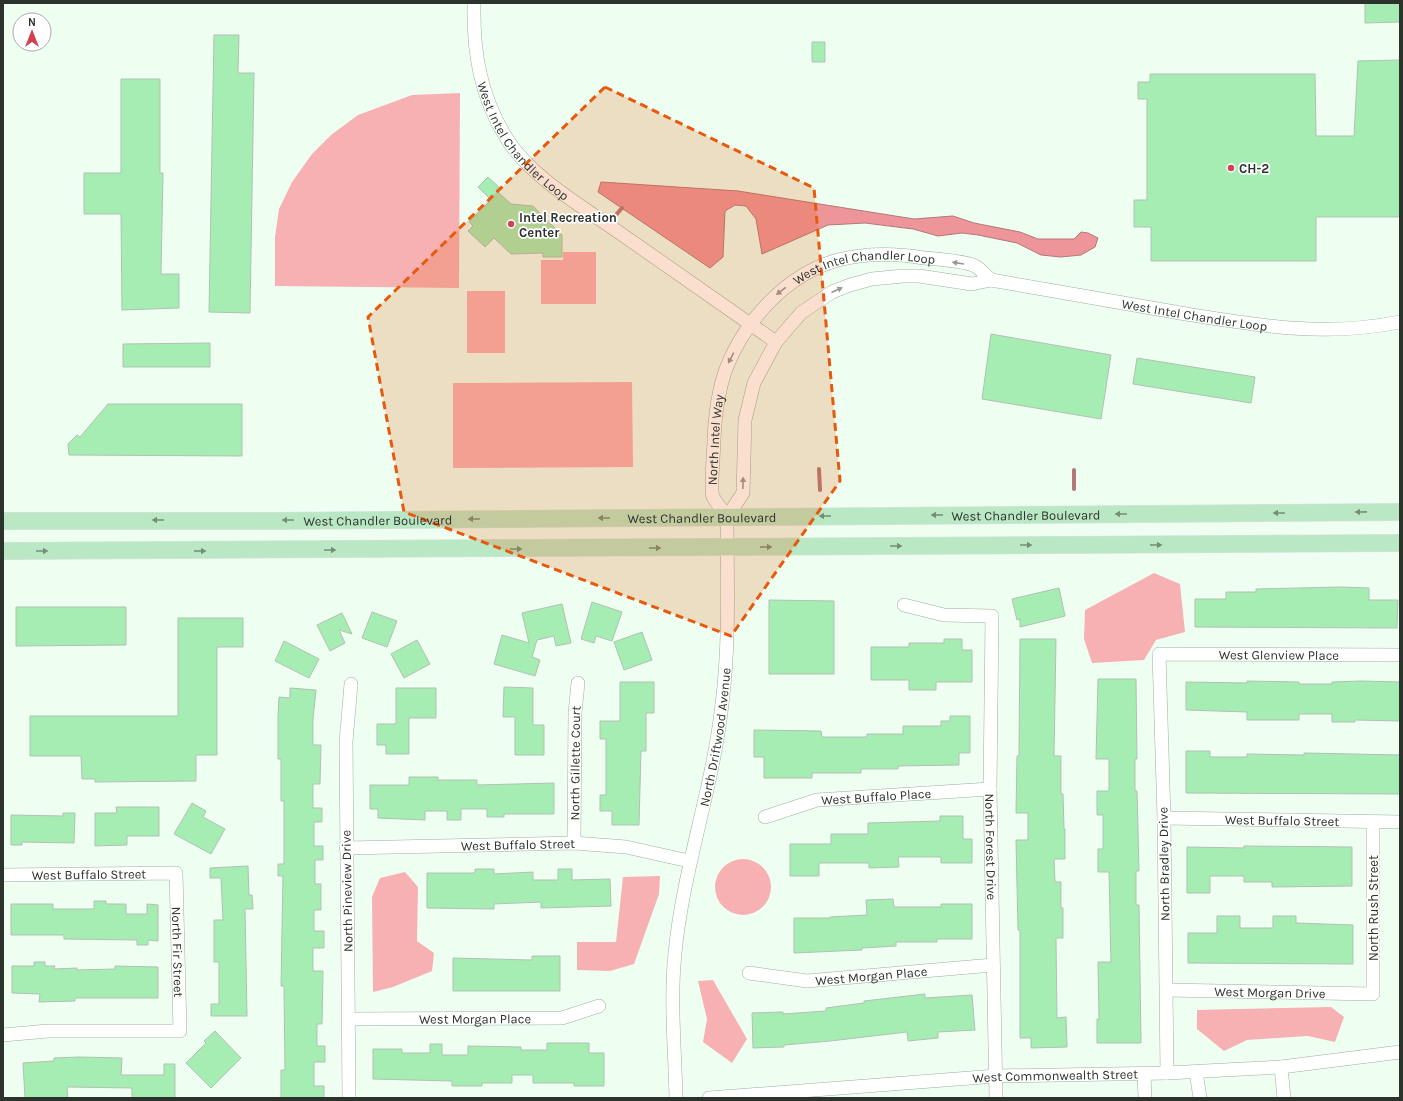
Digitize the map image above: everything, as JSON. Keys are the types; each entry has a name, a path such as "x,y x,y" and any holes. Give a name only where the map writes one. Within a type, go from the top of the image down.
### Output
{"main road":[{"name":"West Chandler Boulevard","path":"3,521 266,521 1400,512"},
{"path":"3,551 1400,543"}],"street":[{"name":"West Intel Chandler Loop","path":"474,3 476,54 480,81 495,118 518,155 538,173 587,210 776,342 797,318 812,305 832,292 850,285 897,276 920,276 972,284 991,280 1132,305 1296,330 1358,328 1400,322"},
{"name":"West Intel Chandler Loop","path":"751,324 778,294 799,278 836,261 862,255 889,254 974,266 991,280"},
{"name":"North Intel Way","path":"727,517 712,496 717,408 726,368 751,324"},
{"path":"727,517 743,493 745,420 749,400 754,383 776,342"},
{"name":"North Driftwood Avenue","path":"676,1098 675,953 689,861 711,768 722,705 726,658 727,517"},
{"name":"North Forest Drive","path":"904,605 944,615 992,616 990,789 996,1098"},
{"name":"West Glenview Place","path":"1159,654 1400,655"},
{"name":"North Bradley Drive","path":"1159,654 1164,818 1167,1073"},
{"name":"North Gillette Court","path":"574,843 575,713 578,683"},
{"name":"North Pineview Drive","path":"349,1098 346,742 351,684"},
{"name":"West Buffalo Place","path":"766,817 817,800 990,789"},
{"name":"West Buffalo Street","path":"1164,818 1400,822"},
{"name":"North Rush Street","path":"1373,822 1373,994"},
{"name":"West Buffalo Street","path":"346,848 574,843 626,847 689,861"},
{"name":"West Buffalo Street","path":"3,875 176,873"},
{"name":"North Fir Street","path":"3,1035 48,1031 180,1031 176,873"},
{"name":"West Morgan Place","path":"749,973 807,981 993,965"},
{"name":"West Morgan Drive","path":"1167,990 1373,994"},
{"name":"West Morgan Place","path":"349,1020 562,1018 598,1006"},
{"name":"West Commonwealth Street","path":"709,1098 996,1076 1144,1074 1281,1067 1400,1052"},
{"path":"1281,1067 1284,1098"},
{"path":"1196,1072 1200,1098"},
{"path":"1144,1074 1145,1098"}],"highlighted area":[{"path":"605,87 814,188 840,481 731,636 404,512 368,317"}],"shaded area":[{"path":"460,93 459,288 275,286 275,237 279,209 292,182 312,154 331,135 358,115 412,95"},
{"path":"601,182 738,191 914,219 953,216 974,223 1020,232 1038,239 1074,239 1081,232 1088,233 1098,238 1095,247 1081,255 1061,257 1041,255 1017,243 978,235 962,233 938,236 913,229 865,223 828,225 762,254 756,219 746,206 735,205 725,211 723,257 710,268 598,192"},
{"path":"563,252 596,252 596,304 541,304 541,260 563,260"},
{"path":"467,291 505,291 505,353 467,353"},
{"path":"632,382 633,467 453,468 453,383"},
{"path":"1154,573 1180,584 1185,632 1156,640 1144,660 1092,663 1084,639 1085,610"},
{"path":"743,859 754,861 763,867 769,876 771,887 769,898 763,907 754,913 743,915 732,913 723,907 717,898 715,887 717,876 723,867 732,861"},
{"path":"405,872 418,887 417,941 434,953 432,971 393,987 373,992 372,897 380,878"},
{"path":"660,876 659,894 634,964 610,971 577,970 577,942 616,942 623,877"},
{"path":"713,980 747,1039 732,1063 703,1042 707,1019 698,981"},
{"path":"1331,1007 1344,1017 1335,1042 1308,1036 1247,1040 1224,1051 1197,1029 1197,1010"}],"building":[{"path":"1365,3 1400,3 1400,22 1365,23"},
{"path":"214,35 239,35 238,73 254,73 250,313 209,312"},
{"path":"812,42 825,42 825,62 812,62"},
{"name":"CH-2","path":"1400,60 1400,217 1316,217 1316,261 1151,261 1151,227 1134,227 1134,200 1147,200 1147,99 1138,99 1138,82 1150,82 1150,74 1315,74 1316,136 1354,136 1358,61"},
{"path":"121,79 160,79 160,173 163,173 161,274 179,274 179,308 122,310 121,214 84,214 84,173 121,173"},
{"name":"Intel Recreation Center","path":"488,177 499,187 496,190 511,204 533,206 562,235 562,257 543,257 543,253 511,254 494,238 485,247 468,231 473,226 469,222 491,200 478,187"},
{"path":"991,334 1111,355 1101,419 982,399"},
{"path":"210,343 210,367 123,367 123,344"},
{"path":"1137,358 1255,377 1251,403 1133,384"},
{"path":"108,404 242,404 242,456 69,455 68,444 77,435 80,437"},
{"path":"1340,587 1369,588 1369,600 1398,600 1397,628 1195,627 1195,599 1226,599 1226,592 1256,592 1256,589"},
{"path":"1059,588 1065,616 1020,627 1020,619 1017,620 1012,599"},
{"path":"769,600 834,601 834,674 769,674"},
{"path":"592,602 622,612 612,641 596,636 594,643 581,639"},
{"path":"562,604 571,643 556,646 554,636 537,640 532,657 540,660 535,676 494,664 502,635 529,643 522,613"},
{"path":"16,607 126,607 126,645 16,646"},
{"path":"372,612 397,621 387,647 362,638"},
{"path":"342,613 352,634 339,630 345,643 330,651 317,625"},
{"path":"178,618 243,618 243,647 217,647 217,755 196,755 196,781 95,782 95,779 82,779 81,756 30,756 30,716 178,716"},
{"path":"642,632 652,660 624,670 614,642"},
{"path":"944,639 962,639 962,650 972,650 972,682 936,682 936,690 909,690 909,680 871,680 871,647 909,647 909,643 944,643"},
{"path":"1020,639 1056,639 1054,756 1061,756 1061,794 1063,794 1065,829 1065,859 1054,859 1055,882 1061,882 1061,908 1063,908 1063,938 1056,938 1057,1018 1066,1017 1067,1047 1031,1048 1031,1038 1020,1038 1020,930 1018,930 1016,840 1028,840 1028,813 1016,813 1017,756 1019,756"},
{"path":"417,640 430,664 404,678 391,654"},
{"path":"284,641 319,659 309,678 275,661"},
{"path":"1098,679 1136,679 1137,759 1135,759 1135,791 1137,791 1139,871 1136,871 1136,905 1139,905 1141,1043 1097,1043 1097,1019 1099,1019 1098,962 1111,962 1109,872 1098,872 1098,849 1103,849 1103,815 1097,815 1097,791 1109,791 1109,759 1096,759"},
{"path":"1247,681 1299,682 1299,684 1332,684 1332,682 1361,681 1400,682 1400,721 1355,720 1355,722 1332,722 1332,714 1299,714 1299,720 1247,720 1247,712 1186,710 1186,682 1247,683"},
{"path":"620,682 654,682 654,713 646,713 646,751 641,751 639,825 612,825 612,811 600,811 600,795 606,795 606,739 600,739 600,721 620,721"},
{"path":"504,687 533,688 533,725 544,725 544,755 515,755 515,717 503,717"},
{"path":"290,688 316,690 313,719 313,745 321,745 320,784 313,784 313,808 322,808 322,822 314,822 314,846 323,846 323,860 315,860 315,884 321,884 321,910 314,910 314,931 324,931 324,948 313,948 313,971 323,971 322,1024 317,1024 317,1046 325,1046 325,1062 314,1062 314,1086 324,1086 324,1098 281,1098 281,1070 285,1070 284,986 281,986 283,876 278,876 278,864 284,864 284,801 281,801 281,759 278,759 278,717 279,697 290,698"},
{"path":"396,688 436,688 436,718 409,718 409,754 386,754 386,745 377,745 377,724 396,724"},
{"path":"950,716 970,716 970,753 959,753 959,765 898,766 898,769 861,769 861,773 812,773 812,778 764,778 764,757 754,757 754,730 821,731 822,737 867,737 867,734 903,734 903,726 941,726 941,721 950,721"},
{"path":"1186,751 1210,751 1210,757 1247,757 1247,754 1304,755 1304,753 1400,755 1400,794 1186,793"},
{"path":"409,777 438,777 438,780 477,780 477,785 554,783 554,814 504,814 504,817 487,817 487,809 461,809 461,820 447,820 447,811 425,811 425,820 378,818 378,809 370,809 370,785 409,785"},
{"path":"192,803 206,811 203,817 225,829 211,854 174,834"},
{"path":"116,807 159,807 159,836 127,836 127,845 95,846 95,813 117,813"},
{"path":"63,813 75,813 74,843 22,842 22,845 11,845 11,815 63,816"},
{"path":"940,816 963,816 963,839 972,839 972,863 941,863 941,857 898,857 899,867 869,868 869,863 819,863 819,876 790,876 790,844 831,844 831,834 868,834 868,823 940,821"},
{"path":"1244,846 1352,847 1352,886 1272,887 1272,882 1244,882 1244,876 1210,876 1210,893 1187,893 1187,847 1244,848"},
{"path":"248,866 249,895 252,895 253,909 245,909 247,1016 211,1016 211,1004 219,1004 219,962 214,962 214,920 223,920 221,878 210,878 210,868"},
{"path":"475,869 494,869 494,874 533,872 533,880 558,880 558,869 572,869 572,880 610,879 611,906 541,908 541,902 494,904 494,909 427,908 427,873 475,873"},
{"path":"893,899 894,907 941,907 941,904 972,904 972,939 937,939 937,942 896,942 896,946 862,948 862,950 794,953 794,918 830,918 867,915 866,900"},
{"path":"94,901 106,901 106,904 126,904 126,914 147,914 147,904 158,905 158,941 148,940 148,945 137,945 137,940 64,939 64,935 11,935 11,904 53,904 53,909 94,909"},
{"path":"1217,916 1240,916 1240,928 1273,928 1273,916 1296,916 1296,923 1353,925 1353,964 1188,963 1188,933 1217,933"},
{"path":"532,956 560,956 560,991 453,991 453,958 532,960"},
{"path":"34,962 45,962 45,966 55,966 54,969 77,968 77,970 115,969 115,966 158,967 158,998 75,998 75,1001 39,1002 40,994 12,993 12,966 34,966"},
{"path":"925,994 925,998 972,995 975,1030 938,1032 938,1038 908,1041 907,1032 784,1045 784,1047 753,1048 752,1013 783,1012 783,1014 826,1011 826,1008 864,1003 864,1001"},
{"path":"215,1031 241,1058 211,1088 186,1063 206,1043 204,1041"},
{"path":"547,1043 589,1043 589,1053 604,1053 604,1086 574,1086 574,1083 533,1083 533,1075 512,1075 512,1083 482,1083 482,1086 452,1086 452,1081 373,1079 373,1049 402,1049 402,1053 430,1053 430,1044 442,1044 442,1055 468,1055 468,1046 521,1047 521,1050 547,1050"},
{"path":"54,1058 122,1058 121,1075 164,1075 164,1064 175,1064 175,1098 132,1098 132,1088 67,1087 68,1098 25,1098 23,1063 54,1061"}],"waterway":[{"path":"615,216 622,208"},
{"path":"819,469 820,490"},
{"path":"1074,470 1074,489"}],"place":[{"name":"CH-2","path":"1231,168"},
{"name":"Intel Recreation Center","path":"511,224"}]}
